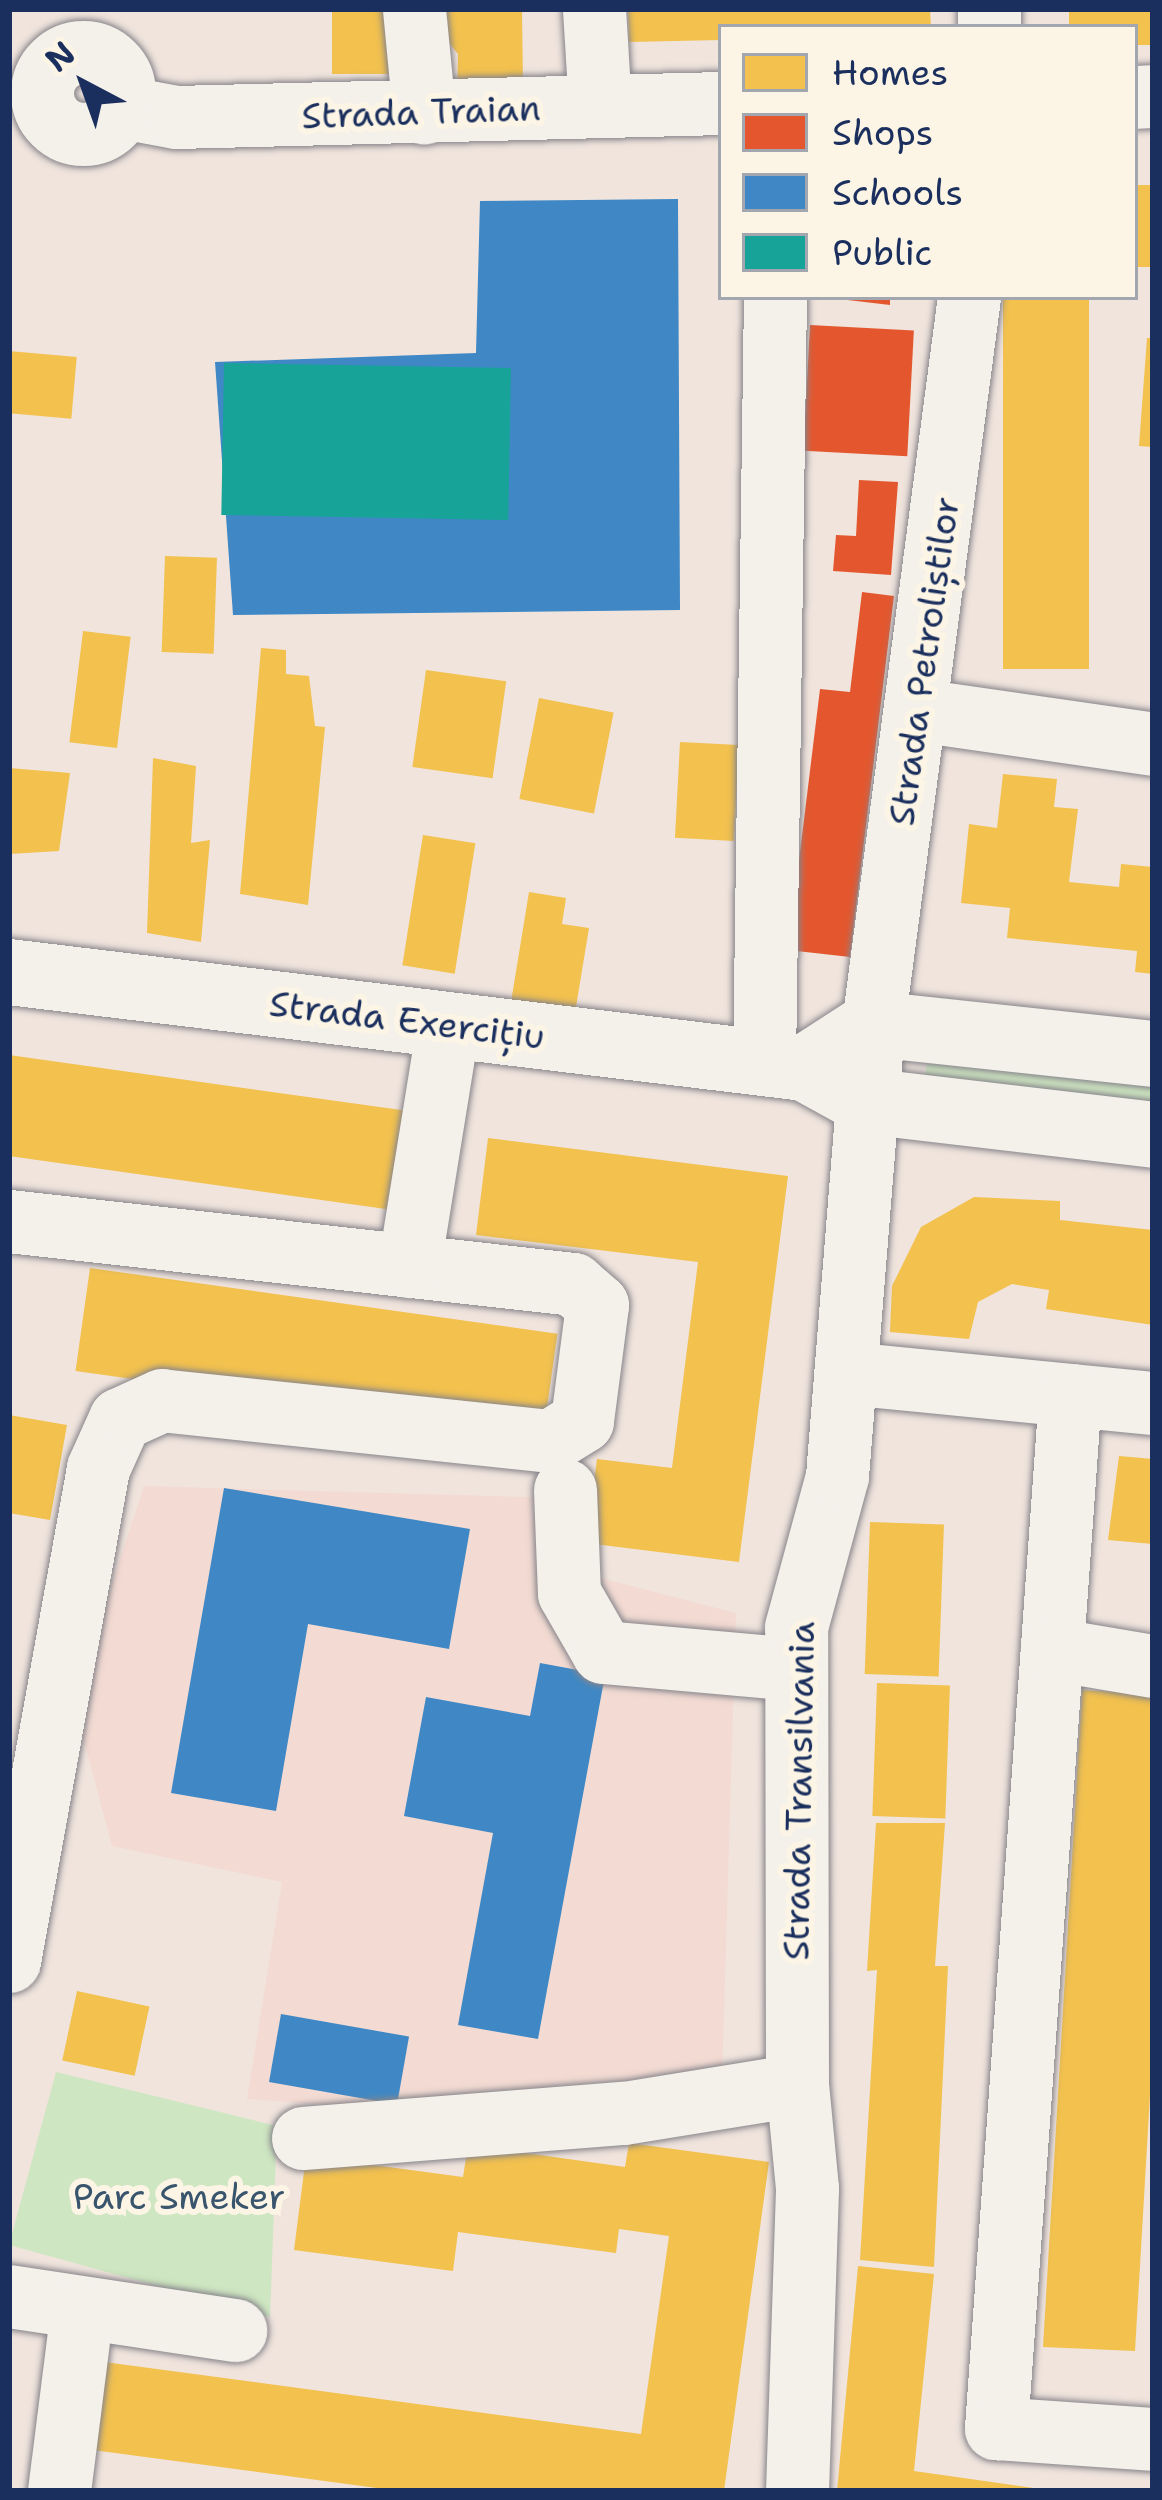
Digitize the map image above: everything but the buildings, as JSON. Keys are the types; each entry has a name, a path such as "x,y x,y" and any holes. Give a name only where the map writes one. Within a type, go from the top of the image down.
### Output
{"main road":[{"name":"Strada Exercițiu","path":"9,972 785,1065 865,1101 1153,1135"},
{"path":"785,1065 873,1024 1153,1054"}],"street":[{"path":"414,9 424,113"},
{"path":"594,9 600,106"},
{"path":"81,30 118,72 122,107 92,133 27,118 49,70 81,30"},
{"name":"Strada Traian","path":"122,107 176,117 718,103"},
{"path":"775,300 785,1065"},
{"name":"Strada Petroliștilor","path":"873,1024 969,300"},
{"path":"918,710 1153,744"},
{"name":"Strada Transilvania","path":"797,2491 807,2188 797,2085 796,1627 836,1476 873,1024"},
{"path":"409,1266 448,1025"},
{"path":"9,1221 588,1291 597,1305 582,1420 550,1441 162,1400 120,1419 98,1468 9,1961"},
{"path":"847,1373 1153,1403"},
{"path":"1070,1395 996,2428 1153,2439"},
{"path":"565,1490 569,1593 603,1652 795,1669"},
{"path":"1052,1649 1153,1666"},
{"path":"303,2138 624,2113 797,2085"},
{"path":"9,2296 236,2330"},
{"path":"59,2491 82,2310"}],"shaded area":[{"path":"144,1486 559,1498 570,1570 736,1613 722,2080 396,2110 247,2099 282,1882 112,1846 73,1700"}],"green space":[{"path":"928,1053 1153,1081 1150,1106 925,1079"},
{"name":"Parc Smeker","path":"56,2072 277,2126 270,2317 9,2245"}]}
